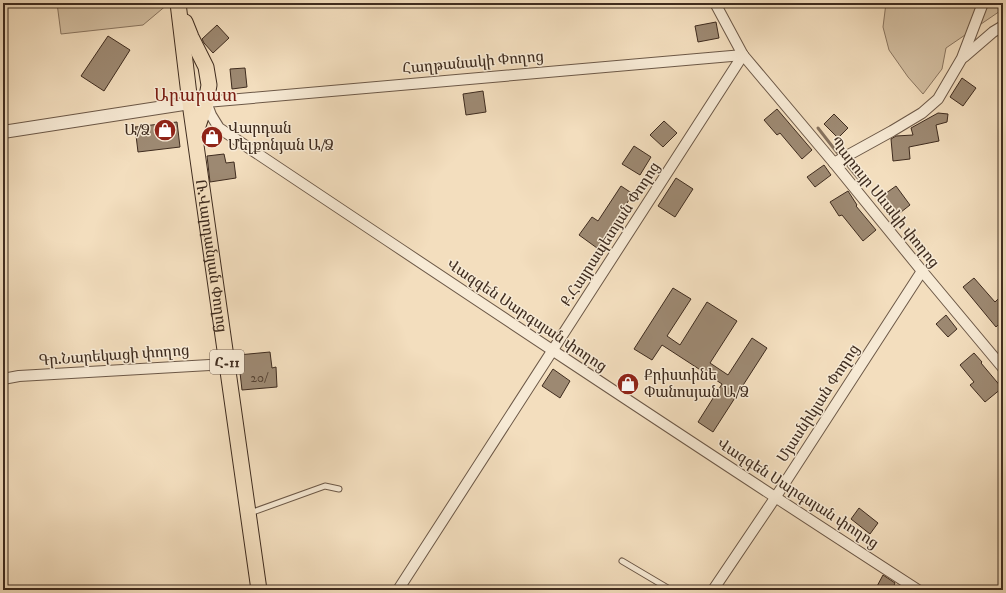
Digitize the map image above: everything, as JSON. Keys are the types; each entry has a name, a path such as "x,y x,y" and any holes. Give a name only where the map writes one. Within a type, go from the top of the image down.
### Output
{"main road":[{"name":"Հ-11","path":"178,3 191,37 206,67 209,85 206,102 195,135"},
{"name":"Հ-11","path":"178,3 195,135"},
{"name":"Ռ.Վարդանյան Փողոց","path":"195,135 259,590"}],"street":[{"name":"Պարույր Սևակի փողոց","path":"715,3 743,55 1003,368"},
{"path":"834,163 922,113 938,99 962,58 983,3"},
{"path":"962,58 993,32 1003,26"},
{"name":"Հաղթանակի Փողոց","path":"206,102 743,55"},
{"name":"Ք.Հայրապետյան Փողոց","path":"398,590 743,55"},
{"path":"3,132 190,103 206,102"},
{"name":"Վազգեն Սարգսյան փողոց","path":"206,102 211,115 219,128 775,498 918,590"},
{"name":"Մյասնիկյան Փողոց","path":"713,590 775,498 922,271"},
{"name":"Գր.Նարեկացի փողոց","path":"3,379 19,376 228,364"}],"lane":[{"path":"249,514 325,486 338,489"},
{"path":"622,561 671,590"}],"shaded area":[{"path":"57,3 168,4 143,25 61,34"},
{"path":"886,3 1003,3 1003,9 946,48 942,69 923,94 908,77 889,50 883,27"}],"building":[{"path":"716,22 719,38 698,42 695,26"},
{"path":"217,25 229,38 213,53 202,39"},
{"path":"108,36 130,50 104,91 81,76"},
{"path":"245,68 247,87 232,89 230,69"},
{"path":"962,78 976,88 963,106 950,97"},
{"path":"483,91 486,112 466,115 463,94"},
{"path":"777,109 812,150 802,159 780,133 777,135 764,120"},
{"path":"938,113 948,114 947,122 936,125 939,141 909,147 910,159 893,161 891,139 896,136 913,135 911,128"},
{"path":"834,114 848,128 838,138 824,124"},
{"path":"664,121 677,133 663,147 650,135"},
{"path":"177,122 180,147 138,152 135,127"},
{"path":"634,146 651,157 640,175 622,164"},
{"path":"224,154 226,163 234,162 236,178 210,182 207,156"},
{"path":"824,165 831,175 815,187 807,177"},
{"path":"676,178 693,189 675,217 658,206"},
{"path":"621,186 633,194 597,248 579,235 592,217 598,221"},
{"path":"896,186 910,205 896,216 882,196"},
{"path":"848,191 857,205 856,206 876,230 863,241 842,215 839,216 830,202"},
{"path":"974,278 995,302 998,299 1003,305 1003,320 996,327 963,287"},
{"path":"673,288 691,299 667,336 680,345 707,302 737,321 710,363 728,375 752,338 767,348 713,432 698,422 722,384 662,345 652,360 634,349"},
{"path":"946,315 957,329 948,337 936,324"},
{"path":"270,352 272,368 276,367 277,387 242,390 238,355"},
{"path":"974,353 1002,388 985,402 970,385 974,382 960,365"},
{"path":"553,369 570,381 560,398 542,386"},
{"path":"859,508 878,523 870,534 851,519"},
{"path":"883,575 895,583 892,590 875,590"}],"waterway":[{"path":"818,128 839,155"},
{"path":"845,162 862,183"}],"place":[{"name":"Ա/Ձ","path":"165,130"},
{"name":"Վարդան Մելքոնյան Ա/Ձ","path":"212,137"},
{"name":"Քրիստինե Փանոսյան Ա/Ձ","path":"628,384"}],"district":[{"name":"Արարատ","path":"196,95"}]}
